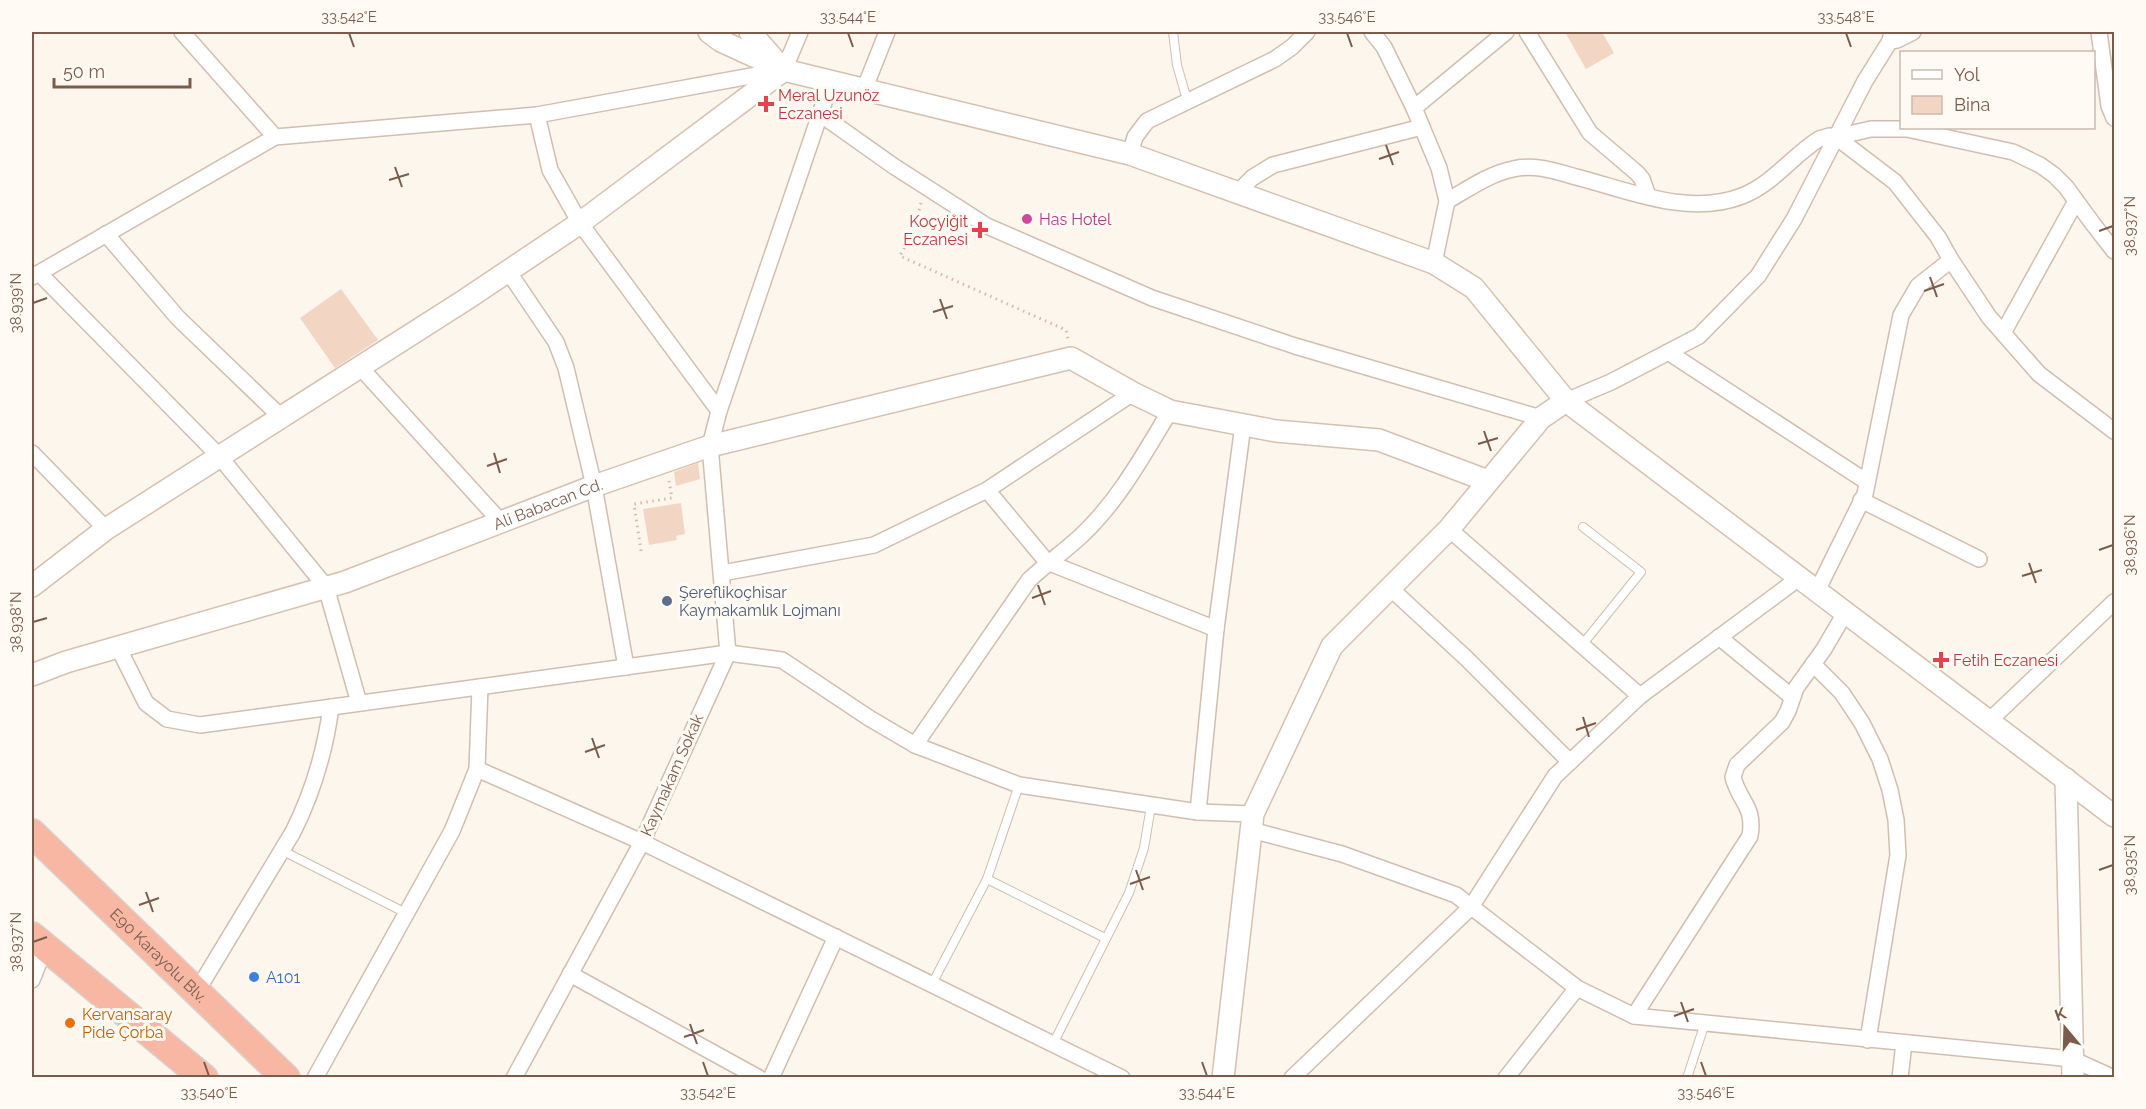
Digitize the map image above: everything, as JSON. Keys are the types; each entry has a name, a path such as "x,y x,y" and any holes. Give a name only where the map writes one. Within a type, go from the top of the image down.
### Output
{"highway":[{"name":"E90 Karayolu Blv.","path":"32,833 286,1077"},
{"path":"38,941 204,1077"}],"main road":[{"path":"709,32 721,41 784,70 1130,154 1434,263 1474,288 1566,401 2115,816"},
{"path":"750,32 784,70"},
{"path":"32,586 106,529 580,223 784,70"},
{"path":"1071,358 1170,411 1276,431 1379,440 1488,481"},
{"name":"Ali Babacan Cd.","path":"32,675 66,662 326,588 594,486 710,446 1071,358"},
{"path":"1223,1077 1252,822 1332,646 1449,529 1541,418 1566,401"},
{"path":"2066,779 2073,1068"}],"street":[{"path":"183,32 275,137"},
{"path":"359,704 326,588 220,456 35,275 275,137 537,115 784,70 800,32"},
{"path":"864,90 887,32"},
{"path":"1130,154 1135,137 1147,121 1275,59 1307,32"},
{"path":"1372,32 1384,47 1440,168 1447,201 1434,263"},
{"path":"1414,108 1506,32"},
{"path":"1527,32 1590,133 1637,173 1642,179 1648,196"},
{"path":"1566,401 1611,382 1699,336 1758,276 1794,219 1865,81 1891,36 1897,40 1913,32"},
{"path":"2099,32 2109,106 2115,118"},
{"name":"Kaymakam Sokak","path":"514,1077 642,842 728,652 710,446 719,411 831,82"},
{"path":"820,114 987,226 1152,298 1295,346 1541,418"},
{"path":"537,115 550,170 580,223 719,411"},
{"path":"1238,192 1252,178 1273,165 1422,127"},
{"path":"1447,201 1488,177 1513,169 1539,167 1648,196 1690,204 1714,203 1741,196 1763,186 1819,139 1871,129 1907,129 2013,152 2034,161 2054,175 2115,251"},
{"path":"1836,137 1895,182 1938,237 1989,317 2039,374 2115,431"},
{"path":"2003,333 2076,201"},
{"path":"106,234 178,318 281,417"},
{"path":"1817,591 1862,500 1901,315 1918,286 1951,260"},
{"path":"508,271 556,342 566,368 594,486 626,667"},
{"path":"1668,352 1867,482"},
{"path":"360,367 501,522"},
{"path":"722,573 874,545 987,490 1133,393"},
{"path":"915,744 1029,580 1047,562 1083,535 1127,482 1170,411"},
{"path":"1198,812 1216,629 1243,425"},
{"path":"32,453 106,529"},
{"path":"987,490 1047,562 1216,629"},
{"path":"1862,500 1979,560"},
{"path":"1449,529 1640,696"},
{"path":"1292,1077 1471,907 1555,776 1640,696 1799,578"},
{"path":"1389,587 1466,658 1570,762"},
{"path":"1989,721 2115,602"},
{"path":"1635,1016 1750,836 1749,807 1734,783 1734,771 1737,765 1782,722 1792,697 1845,613"},
{"path":"1719,637 1792,697"},
{"path":"118,647 146,703 167,719 200,725 728,652 782,660 869,718 915,744 1019,785 1252,822 1456,895 1577,988 1635,1016 1904,1043 2073,1068 2114,1077"},
{"path":"1813,664 1842,693 1862,723 1880,759 1890,790 1896,820 1898,855 1868,1040"},
{"path":"315,1077 452,831 477,768 480,687"},
{"path":"197,991 301,815 323,757 332,707"},
{"path":"477,768 642,842 1122,1077"},
{"path":"771,1077 836,937"},
{"path":"32,980 38,941"},
{"path":"570,974 759,1077"},
{"path":"1506,1077 1577,988"},
{"path":"1900,1077 1904,1043"}],"lane":[{"path":"1173,32 1177,65 1187,100"},
{"path":"1581,645 1641,572 1583,527"},
{"path":"932,984 987,879 1019,785"},
{"path":"1053,1044 1122,908 1144,848 1151,806"},
{"path":"281,850 406,913"},
{"path":"987,879 1105,938"},
{"path":"1687,1077 1705,1023"}],"path":[{"path":"926,187 914,229 900,256 1066,330 1071,358"},
{"path":"641,551 634,504 672,498 666,461"}],"building":[{"path":"1565,32 1602,32 1614,53 1586,69"},
{"path":"341,289 378,340 335,368 300,318"},
{"path":"698,463 700,479 676,486 674,472"},
{"name":"Şereflikoçhisar Kaymakamlık Lojmanı","path":"681,503 685,534 676,536 677,540 649,545 643,509"}],"place":[{"name":"Meral Uzunöz Eczanesi","path":"766,104"},
{"name":"Has Hotel","path":"1027,219"},
{"name":"Koçyiğit Eczanesi","path":"980,230"},
{"name":"Şereflikoçhisar Kaymakamlık Lojmanı","path":"667,601"},
{"name":"Fetih Eczanesi","path":"1941,660"},
{"name":"A101","path":"254,977"},
{"name":"Kervansaray Pide Çorba","path":"70,1023"}]}
